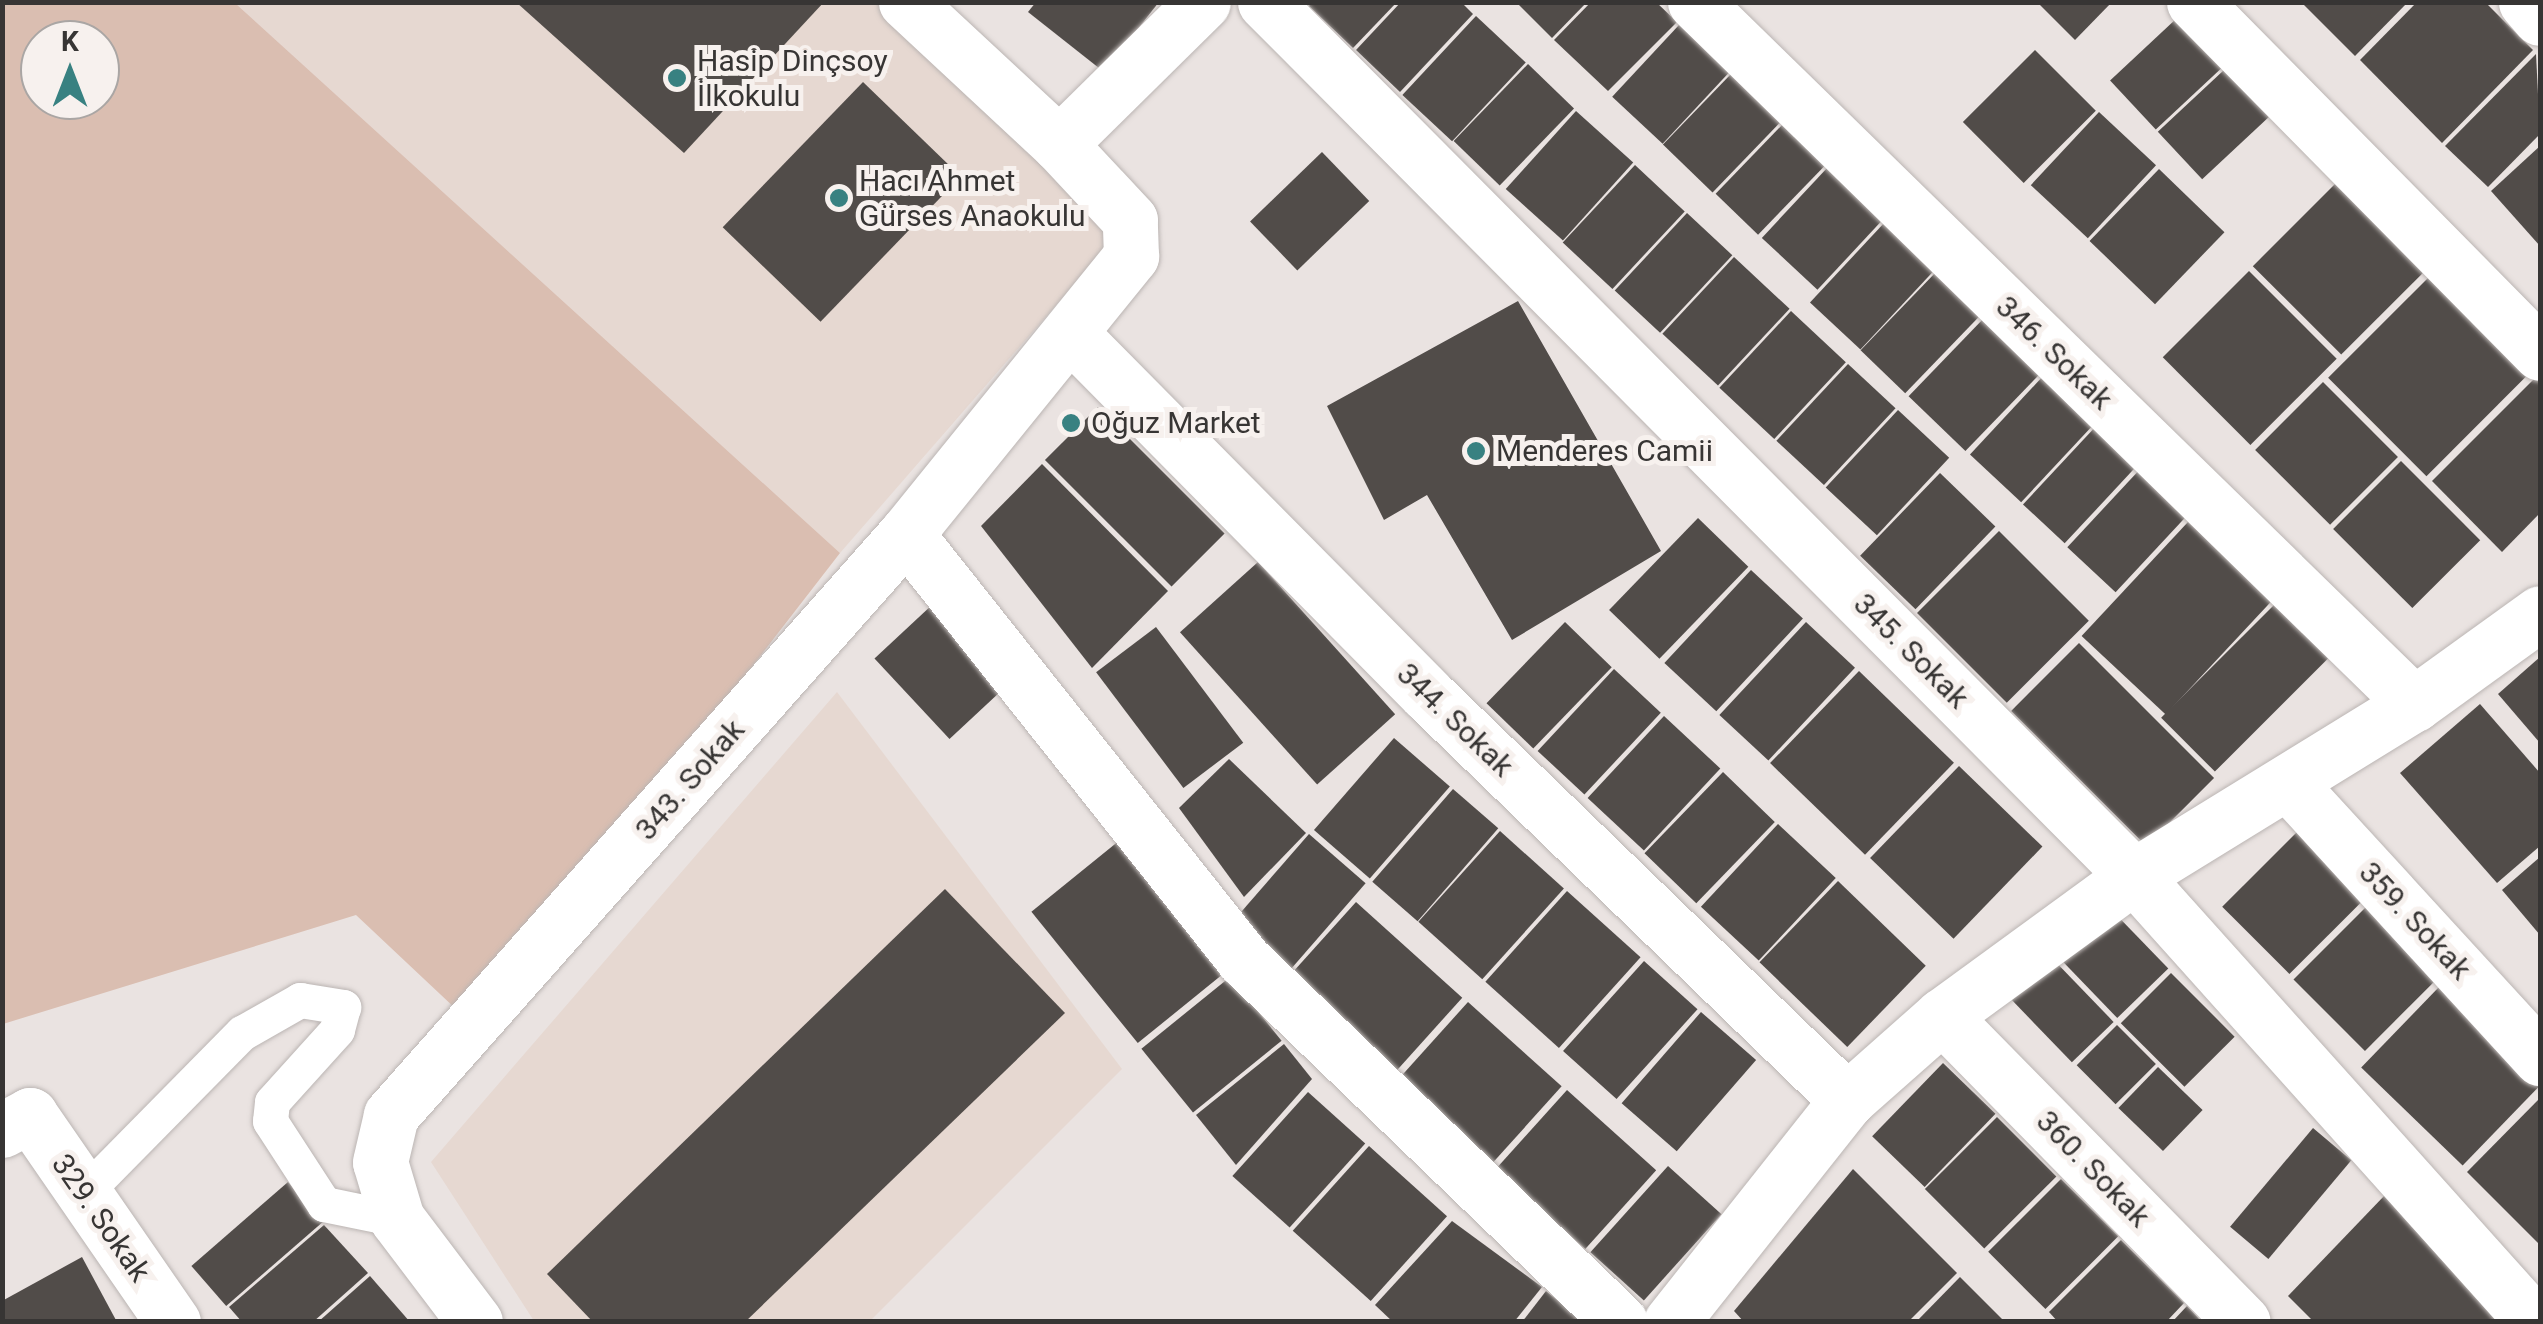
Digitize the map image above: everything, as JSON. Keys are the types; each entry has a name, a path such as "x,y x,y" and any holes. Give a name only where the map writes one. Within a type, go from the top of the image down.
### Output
{"street":[{"path":"906,2 1059,144 1203,2"},
{"name":"345. Sokak","path":"1265,2 2134,876 2534,1322"},
{"name":"346. Sokak","path":"1695,2 2414,704"},
{"path":"2194,2 2540,352"},
{"path":"2526,2 2540,18"},
{"name":"343. Sokak","path":"475,1322 397,1219 380,1162 391,1115 906,534 1131,256 1130,220 1059,144"},
{"name":"344. Sokak","path":"1070,333 1428,695 1848,1100"},
{"path":"906,534 1244,960 1620,1322"},
{"path":"1671,1322 1848,1100 1942,1016 2134,876 2414,704 2540,613"},
{"name":"359. Sokak","path":"2289,784 2540,1058"},
{"name":"360. Sokak","path":"1942,1016 2243,1322"},
{"name":"329. Sokak","path":"16,1122 84,1193 173,1322"}],"lane":[{"path":"84,1193 242,1033 300,1000 343,1006 337,1030 272,1102 270,1121 324,1204 397,1219"}],"shaded area":[{"path":"3,3 235,3 840,553 474,1026 356,915 3,1024"},
{"path":"235,3 877,3 1130,220 840,553"},
{"path":"837,692 1122,1069 870,1321 534,1321 431,1162"}],"building":[{"name":"Hasip Dinçsoy İlkokulu","path":"516,2 824,2 684,153"},
{"path":"1036,2 1159,2 1104,72 1028,12"},
{"path":"1312,2 1397,2 1353,48 1309,6"},
{"path":"1401,2 1461,2 1473,14 1400,92 1356,50"},
{"path":"1516,2 1587,2 1552,38"},
{"path":"1591,2 1656,2 1677,22 1608,91 1554,40"},
{"path":"2037,2 2112,2 2075,40"},
{"path":"2301,2 2408,2 2355,56"},
{"path":"2417,2 2485,2 2533,50 2442,143 2360,60"},
{"path":"2192,4 2238,53 2156,129 2110,80"},
{"path":"1476,16 1526,62 1452,141 1402,95"},
{"path":"1679,25 1729,72 1663,144 1612,97"},
{"path":"2035,50 2096,111 2024,183 1963,122"},
{"path":"2536,54 2540,134 2488,187 2445,146"},
{"path":"2239,56 2283,104 2202,179 2158,132"},
{"path":"1528,64 1574,108 1500,185 1454,141"},
{"path":"1731,74 1781,122 1713,192 1663,144"},
{"name":"Hacı Ahmet Gürses Anaokulu","path":"863,82 961,176 821,322 723,227"},
{"path":"1576,111 1633,163 1563,241 1506,189"},
{"path":"2099,112 2156,165 2088,238 2031,185"},
{"path":"1783,124 1825,165 1758,235 1716,194"},
{"path":"2540,146 2540,246 2491,191"},
{"path":"1322,152 1369,201 1297,270 1250,221"},
{"path":"1635,165 1685,211 1612,289 1563,243"},
{"path":"1828,167 1884,219 1817,290 1762,238"},
{"path":"2159,169 2224,232 2155,304 2090,241"},
{"path":"2349,170 2437,258 2341,355 2253,266"},
{"path":"1687,213 1732,255 1660,333 1615,291"},
{"path":"1885,222 1935,269 1860,350 1810,302"},
{"path":"1734,257 1790,309 1718,386 1662,334"},
{"path":"2442,264 2540,363 2426,476 2328,378"},
{"path":"1937,271 1982,314 1905,393 1861,350"},
{"path":"2249,271 2337,359 2250,445 2163,357"},
{"name":"Menderes Camii","path":"1518,301 1661,551 1512,640 1427,495 1384,520 1327,406"},
{"path":"1791,311 1846,362 1774,439 1719,388"},
{"path":"1985,317 2042,372 1965,451 1909,396"},
{"path":"1848,364 1896,408 1824,485 1776,441"},
{"path":"2540,373 2540,513 2502,552 2432,481"},
{"path":"2045,374 2096,422 2021,502 1970,454"},
{"path":"2323,382 2398,457 2330,525 2255,450"},
{"path":"1098,407 1225,534 1172,587 1045,460"},
{"path":"1898,410 1949,458 1877,535 1826,488"},
{"path":"2098,424 2140,463 2065,543 2023,504"},
{"path":"2401,461 2480,540 2412,608 2333,529"},
{"path":"1042,464 1168,591 1092,668 981,526"},
{"path":"2143,466 2191,511 2116,592 2067,547"},
{"path":"1940,473 1995,526 1916,609 1860,556"},
{"path":"1698,518 1748,567 1659,659 1609,610"},
{"path":"2188,522 2272,600 2166,715 2082,636"},
{"path":"1999,531 2089,621 2007,703 1917,613"},
{"path":"1258,562 1395,714 1317,785 1180,632"},
{"path":"1751,570 1803,618 1716,711 1664,663"},
{"path":"933,604 1008,684 950,739 874,659"},
{"path":"2275,604 2329,658 2215,772 2161,718"},
{"path":"1565,622 1612,667 1533,748 1487,703"},
{"path":"1806,622 1855,668 1768,761 1719,715"},
{"path":"1156,627 1243,743 1183,788 1096,672"},
{"path":"2079,643 2214,778 2146,846 2011,711"},
{"path":"2540,657 2540,743 2498,694"},
{"path":"1614,669 1661,713 1584,795 1538,751"},
{"path":"1859,671 1954,763 1865,855 1770,763"},
{"path":"2480,704 2540,773 2540,846 2497,883 2400,773"},
{"path":"1664,716 1720,769 1644,850 1588,798"},
{"path":"1394,738 1450,787 1370,879 1314,830"},
{"path":"1229,759 1306,833 1244,897 1179,808"},
{"path":"1959,766 2042,847 1954,939 1870,858"},
{"path":"1723,772 1775,822 1696,903 1645,853"},
{"path":"1453,789 1498,828 1418,921 1372,882"},
{"path":"1778,824 1836,878 1759,961 1701,907"},
{"path":"2300,829 2367,896 2289,974 2222,907"},
{"path":"1500,831 1564,889 1482,979 1418,922"},
{"path":"1309,834 1366,883 1284,977 1228,928"},
{"path":"1120,840 1226,971 1138,1043 1031,912"},
{"path":"2540,857 2540,935 2502,890"},
{"path":"1838,881 1926,966 1847,1047 1760,962"},
{"path":"945,889 1065,1013 745,1322 593,1322 547,1274"},
{"path":"1567,891 1641,957 1559,1048 1485,982"},
{"path":"2103,901 2168,969 2117,1018 2052,950"},
{"path":"2372,901 2443,972 2365,1051 2294,979"},
{"path":"1356,902 1462,998 1391,1076 1285,981"},
{"path":"2049,955 2114,1022 2072,1062 2007,995"},
{"path":"1644,961 1698,1009 1617,1099 1563,1051"},
{"path":"2171,973 2235,1037 2184,1087 2121,1023"},
{"path":"1230,977 1282,1041 1193,1112 1141,1049"},
{"path":"2439,987 2540,1085 2463,1166 2361,1068"},
{"path":"1468,1002 1562,1086 1491,1165 1397,1081"},
{"path":"1701,1012 1756,1060 1677,1151 1622,1103"},
{"path":"2117,1025 2156,1064 2116,1104 2077,1065"},
{"path":"1284,1044 1312,1079 1236,1165 1196,1115"},
{"path":"1943,1063 1996,1114 1925,1187 1872,1136"},
{"path":"2158,1067 2203,1110 2163,1151 2118,1108"},
{"path":"1567,1090 1656,1170 1585,1249 1496,1169"},
{"path":"1308,1092 1365,1144 1290,1227 1232,1176"},
{"path":"2540,1098 2540,1245 2467,1172"},
{"path":"1997,1117 2056,1176 1984,1249 1925,1189"},
{"path":"2313,1128 2351,1160 2268,1259 2230,1227"},
{"path":"1369,1146 1447,1216 1371,1301 1293,1231"},
{"path":"1668,1166 1722,1214 1644,1300 1590,1252"},
{"path":"1853,1169 1957,1273 1908,1322 1744,1322 1734,1311"},
{"path":"2061,1179 2118,1236 2045,1309 1988,1252"},
{"path":"288,1182 323,1222 226,1306 191,1266"},
{"path":"2385,1195 2507,1311 2495,1322 2314,1322 2288,1296"},
{"path":"1452,1221 1542,1287 1514,1322 1393,1322 1375,1305"},
{"path":"324,1225 368,1273 313,1322 242,1322 229,1307"},
{"path":"2121,1240 2184,1303 2166,1322 2058,1322 2049,1312"},
{"path":"82,1257 117,1322 2,1322 2,1301"},
{"path":"370,1276 410,1322 318,1322"},
{"path":"1960,1277 2005,1322 1916,1322"},
{"path":"1546,1291 1584,1322 1522,1322"},
{"path":"2187,1306 2202,1322 2172,1322"}],"place":[{"name":"Hasip Dinçsoy İlkokulu","path":"677,78"},
{"name":"Hacı Ahmet Gürses Anaokulu","path":"839,198"},
{"name":"Oğuz Market","path":"1071,423"},
{"name":"Menderes Camii","path":"1476,451"}]}
